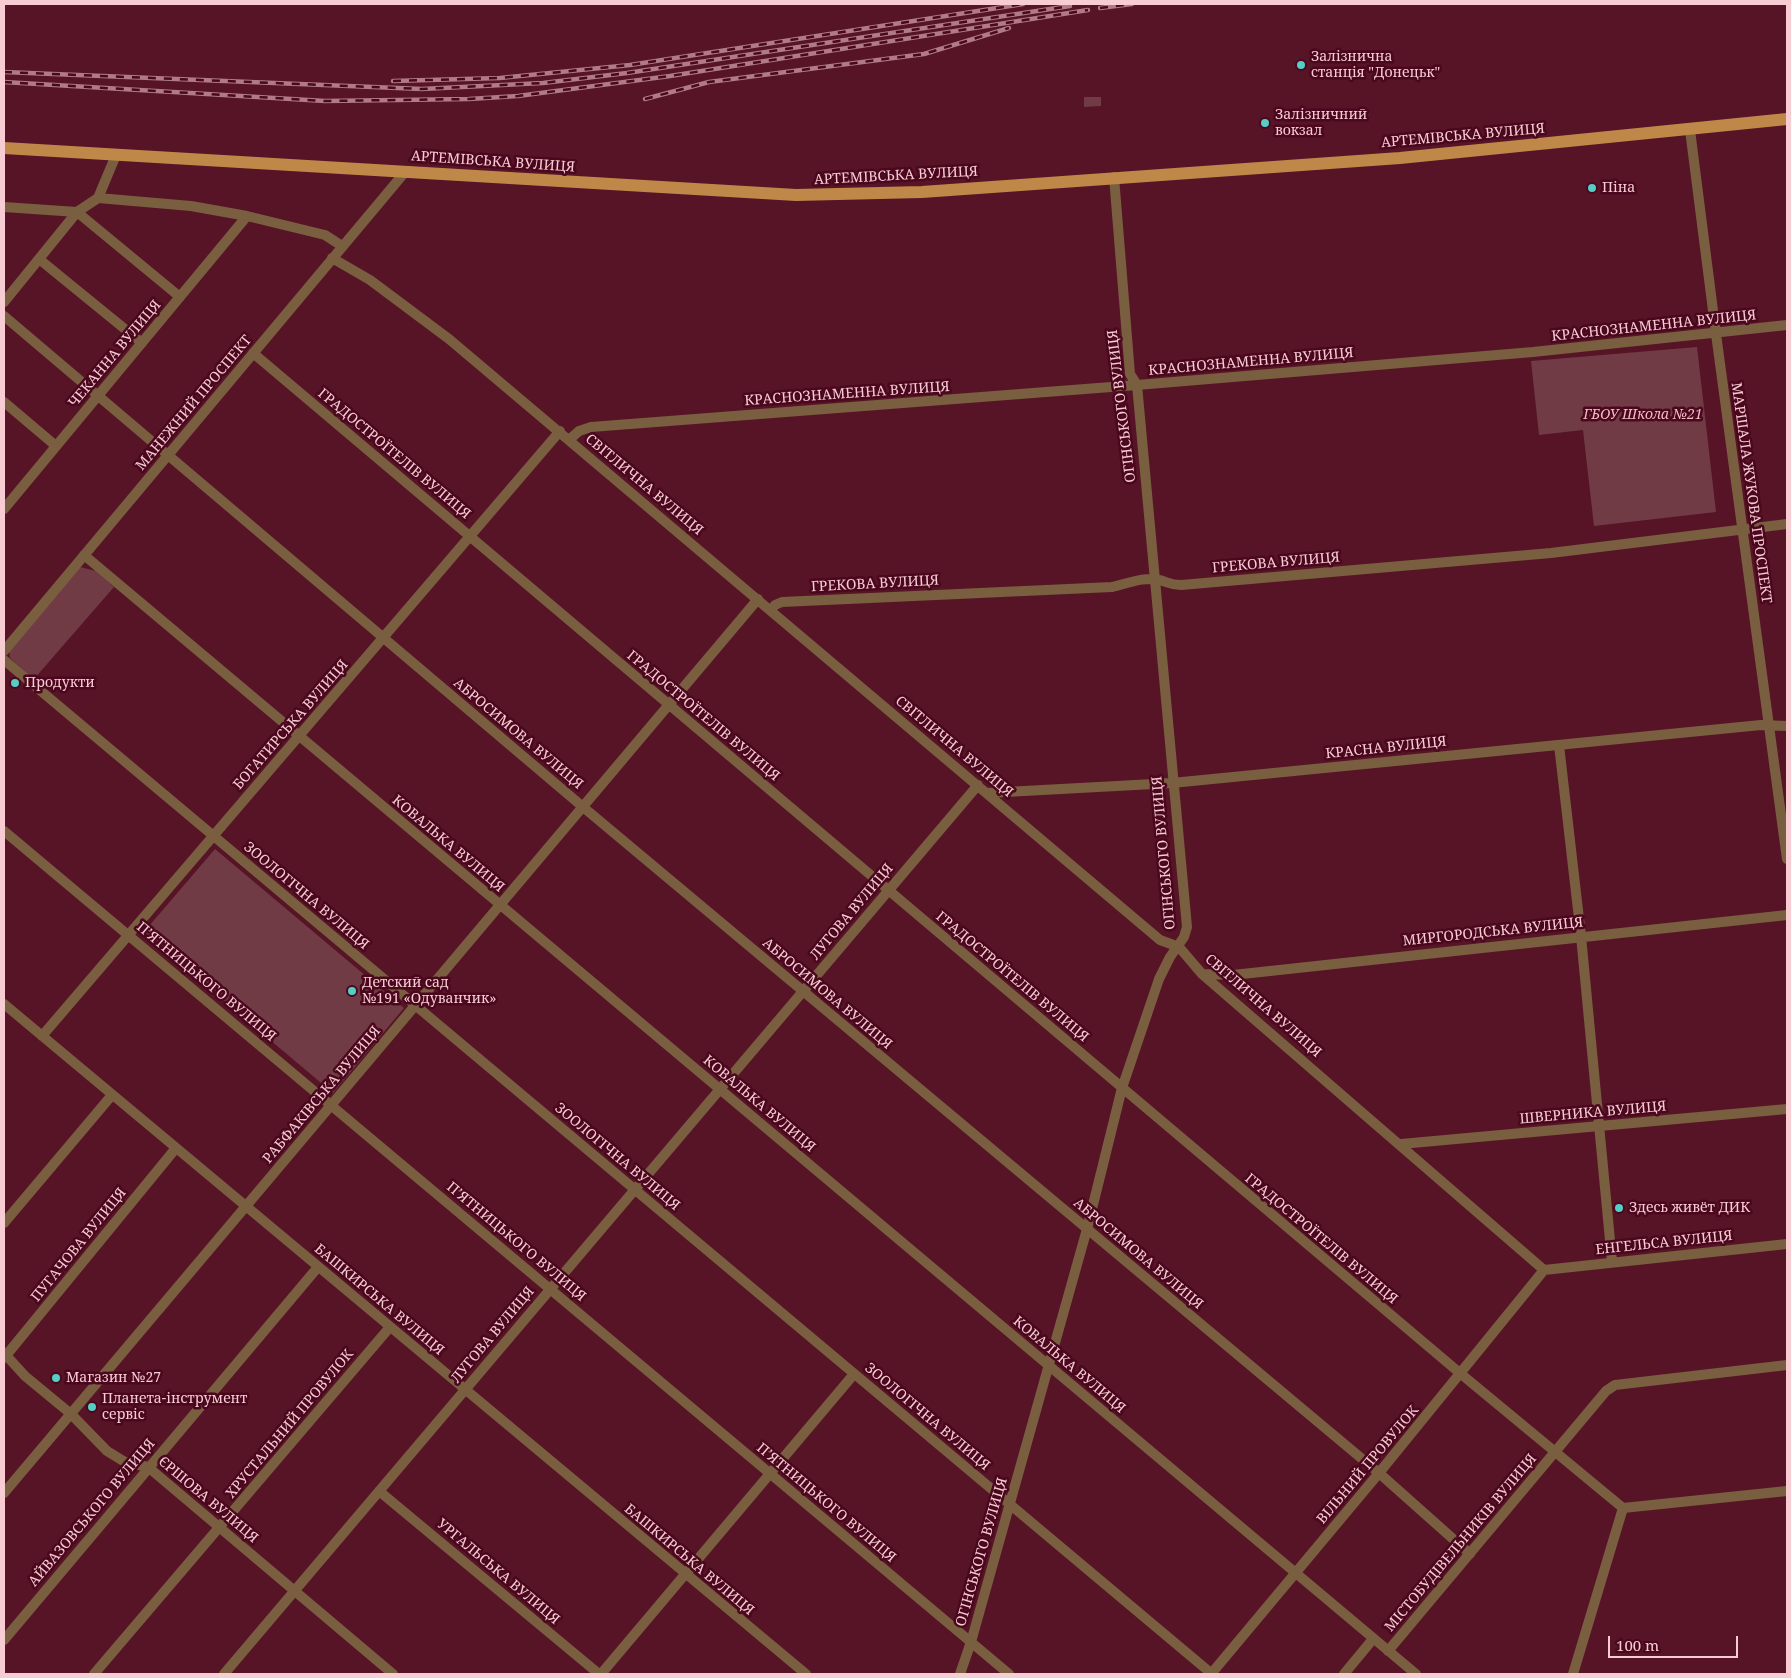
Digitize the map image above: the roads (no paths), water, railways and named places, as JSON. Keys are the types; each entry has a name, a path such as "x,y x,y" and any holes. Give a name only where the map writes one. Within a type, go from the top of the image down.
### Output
{"main road":[{"name":"АРТЕМІВСЬКА ВУЛИЦЯ","path":"4,148 796,195 922,192 1400,158 1787,119"}],"street":[{"name":"МАРШАЛА ЖУКОВА ПРОСПЕКТ","path":"1690,130 1787,860"},
{"path":"4,302 78,212 98,198 116,155"},
{"name":"МАНЕЖНИЙ ПРОСПЕКТ","path":"4,652 405,172"},
{"name":"ОГІНСЬКОГО ВУЛИЦЯ","path":"960,1674 971,1642 1087,1229 1122,1088 1160,979 1170,957 1179,947 1187,927 1136,385 1130,374 1114,177"},
{"path":"98,198 191,206 247,216 324,234 342,246"},
{"path":"4,207 78,212 180,297"},
{"name":"ЧЕКАННА ВУЛИЦЯ","path":"4,509 247,216"},
{"name":"СВІТЛИЧНА ВУЛИЦЯ","path":"332,258 370,280 449,338 1160,940 1179,947 1202,974 1401,1144 1544,1270"},
{"path":"39,259 142,344"},
{"name":"АБРОСИМОВА ВУЛИЦЯ","path":"4,316 583,807 1379,1473 1470,1554"},
{"name":"КРАСНОЗНАМЕННА ВУЛИЦЯ","path":"570,439 579,431 591,427 1533,352 1787,326"},
{"name":"ГРАДОСТРОЇТЕЛIВ ВУЛИЦЯ","path":"253,353 888,891 1461,1374 1623,1508"},
{"path":"4,402 56,446"},
{"name":"БОГАТИРСЬКА ВУЛИЦЯ","path":"42,1036 560,432"},
{"name":"ГРЕКОВА ВУЛИЦЯ","path":"770,610 782,602 1112,587 1153,579 1170,585 1181,585 1540,554 1787,524"},
{"name":"КОВАЛЬКА ВУЛИЦЯ","path":"84,556 1416,1674"},
{"name":"РАБФАКІВСЬКА ВУЛИЦЯ","path":"4,1493 758,599"},
{"name":"ЗООЛОГІЧНА ВУЛИЦЯ","path":"4,660 1211,1674"},
{"name":"КРАСНА ВУЛИЦЯ","path":"987,793 1172,783 1559,745 1787,726"},
{"path":"1559,745 1581,936 1612,1262"},
{"name":"ЛУГОВА ВУЛИЦЯ","path":"224,1674 978,785"},
{"name":"П’ЯТНИЦЬКОГО ВУЛИЦЯ","path":"4,831 1010,1674"},
{"name":"МИРГОРОДСЬКА ВУЛИЦЯ","path":"1202,974 1233,975 1787,915"},
{"name":"БАШКИРСЬКА ВУЛИЦЯ","path":"4,1004 806,1674"},
{"path":"4,1223 112,1095"},
{"name":"ШВЕРНИКА ВУЛИЦЯ","path":"1401,1144 1787,1109"},
{"name":"ПУГАЧОВА ВУЛИЦЯ","path":"5,1356 176,1148"},
{"name":"ЕНГЕЛЬСА ВУЛИЦЯ","path":"1544,1270 1787,1244"},
{"name":"АЙВАЗОВСЬКОГО ВУЛИЦЯ","path":"4,1640 318,1267"},
{"name":"ВІЛЬНИЙ ПРОВУЛОК","path":"1211,1674 1461,1374 1544,1270"},
{"name":"ХРУСТАЛЬНИЙ ПРОВУЛОК","path":"94,1674 390,1327"},
{"name":"ЄРШОВА ВУЛИЦЯ","path":"5,1356 25,1376 71,1414 107,1451 125,1462 148,1467 393,1674"},
{"name":"МІСТОБУДІВЕЛЬНИКІВ ВУЛИЦЯ","path":"1388,1651 1556,1453 1606,1391 1615,1385 1787,1365"},
{"path":"600,1674 854,1374"},
{"name":"УРГАЛЬСЬКА ВУЛИЦЯ","path":"379,1491 600,1674"},
{"path":"1573,1674 1623,1508 1787,1491"},
{"path":"1344,1674 1373,1639"}],"railway":[{"path":"393,81 500,78 630,65 1023,4"},
{"path":"1100,8 1132,4"},
{"path":"4,72 422,89 543,83 627,73 1070,6"},
{"path":"4,82 325,101 469,99 518,96 670,76 1088,10"},
{"path":"645,99 709,82 924,54 1009,28"}],"place":[{"name":"Залізнична станція \"Донецьк\"","path":"1301,65"},
{"name":"Залізничний вокзал","path":"1265,123"},
{"name":"Піна","path":"1592,188"},
{"name":"Продукти","path":"15,683"},
{"name":"Детский сад №191 «Одуванчик»","path":"352,991"},
{"name":"Здесь живёт ДИК","path":"1619,1208"},
{"name":"Магазин №27","path":"56,1378"},
{"name":"Планета-інструмент сервіс","path":"92,1407"}],"park label":[{"name":"ГБОУ Школа №21","path":"1643,415"}]}
